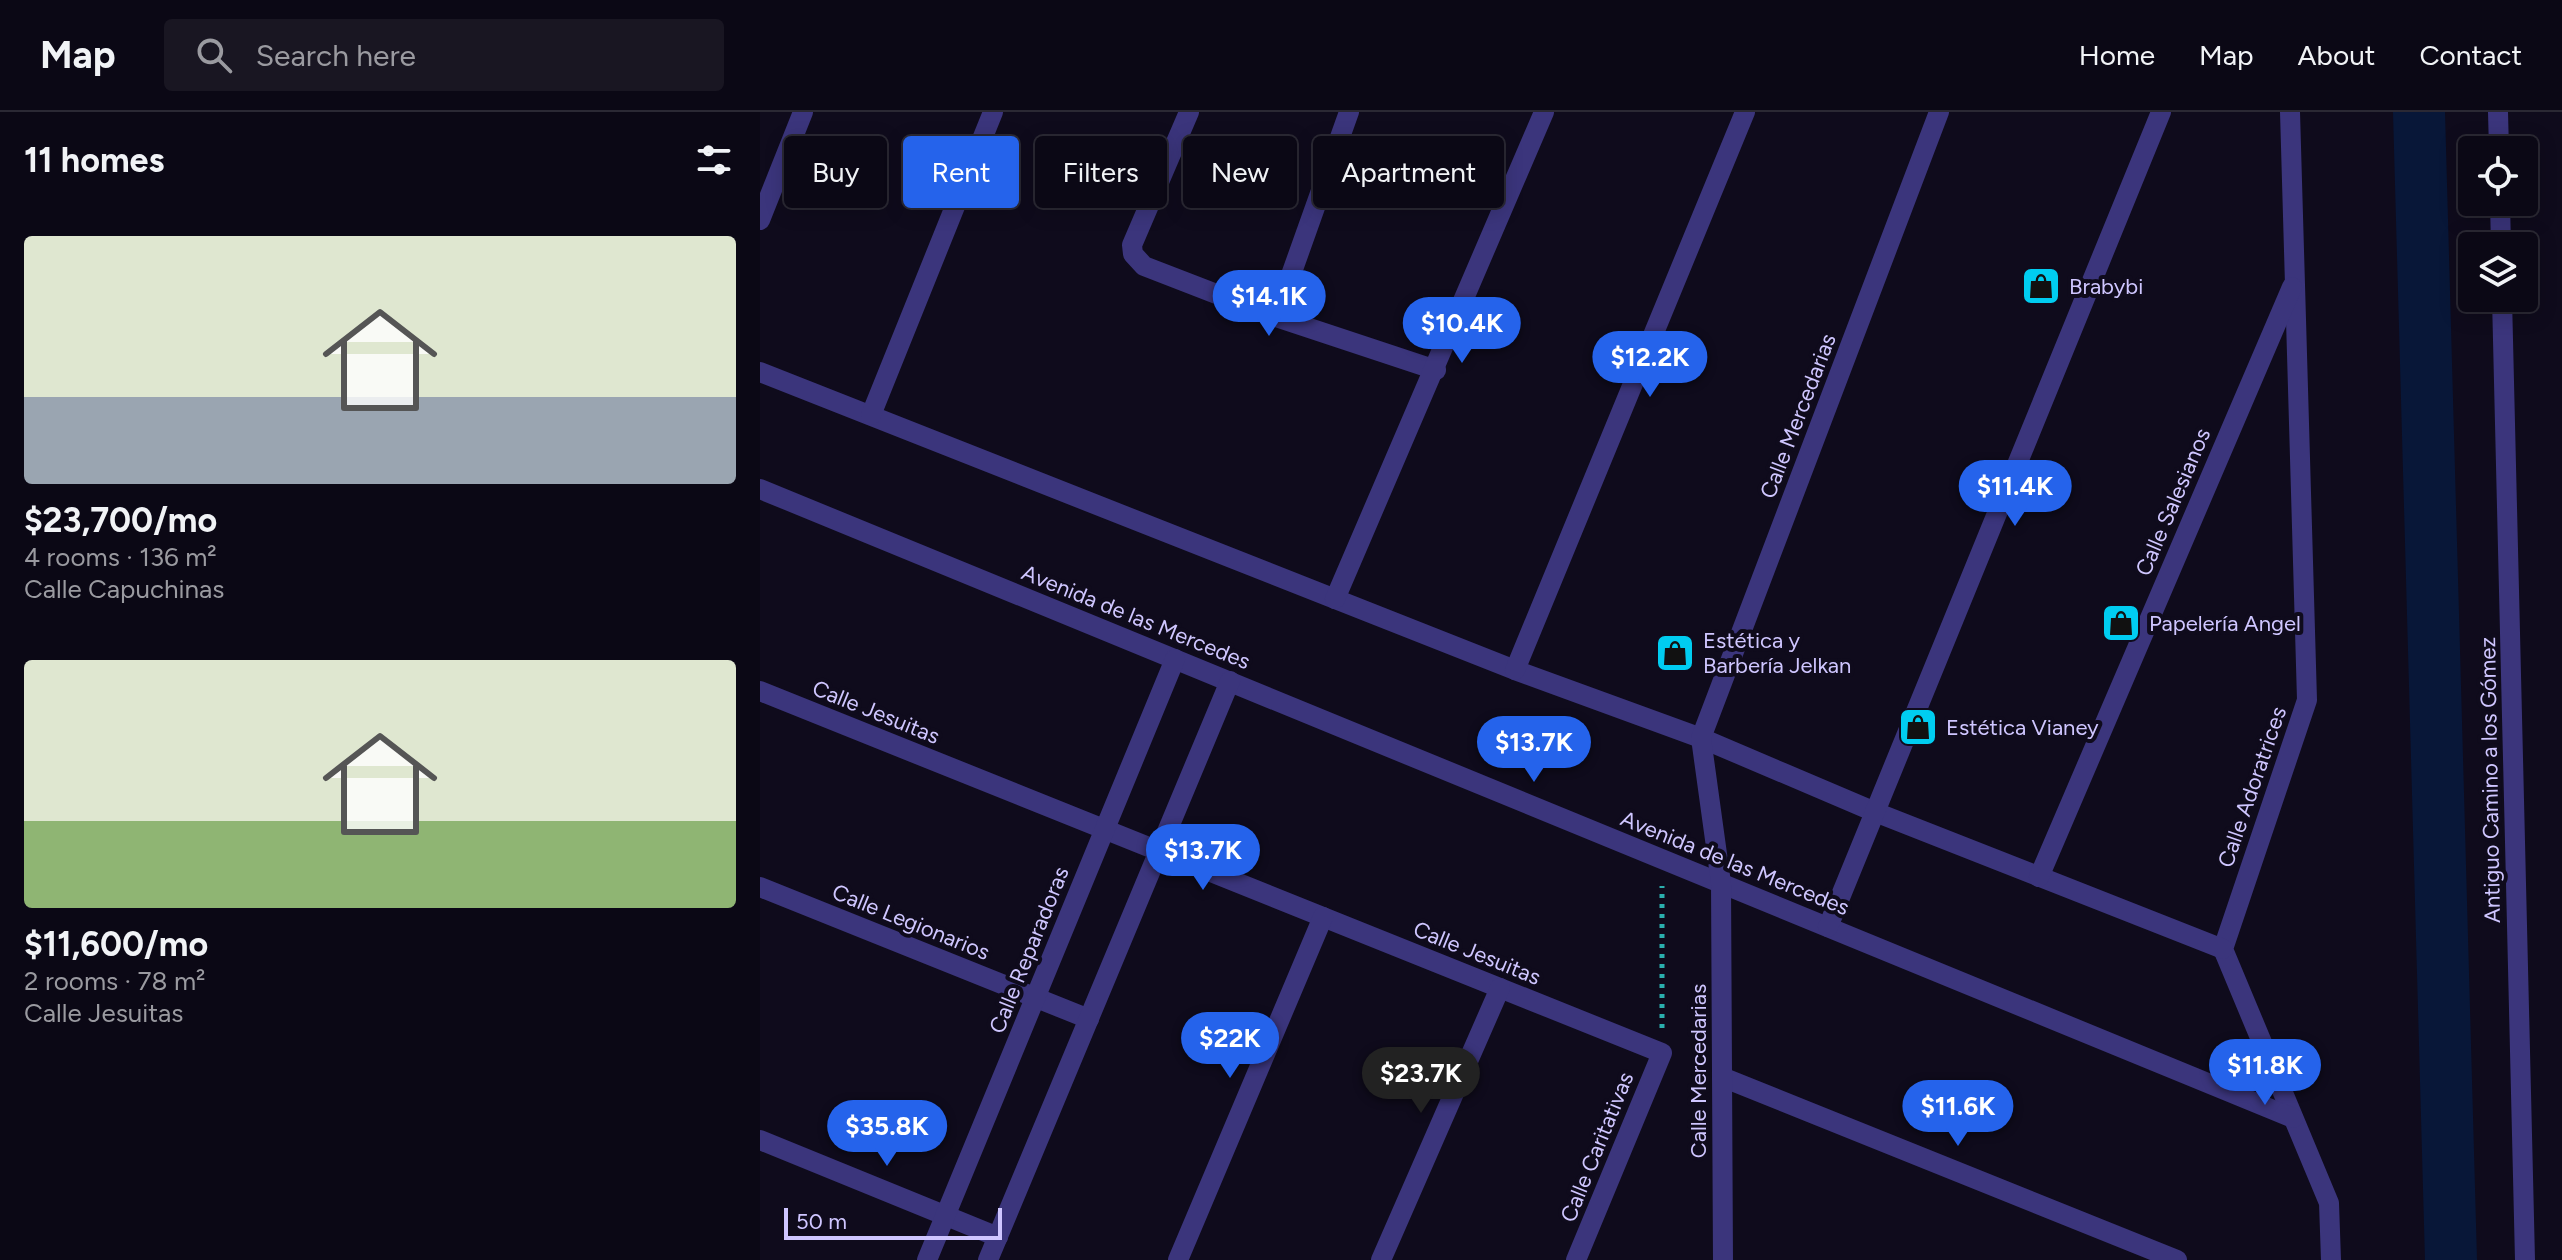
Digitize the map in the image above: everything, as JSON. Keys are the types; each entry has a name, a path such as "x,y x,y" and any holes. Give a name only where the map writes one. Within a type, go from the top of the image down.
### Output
{"street":[{"path":"760,220 803,112"},
{"path":"871,415 993,112"},
{"path":"1189,112 1132,245 1133,254 1144,266 1276,317 1436,370"},
{"path":"1276,317 1349,112"},
{"path":"1335,599 1436,370 1544,112"},
{"path":"1515,670 1745,112"},
{"name":"Calle Mercedarias","path":"1723,1260 1721,883 1701,738 1939,112"},
{"path":"1828,927 2161,112"},
{"name":"Calle Adoratrices","path":"2223,949 2307,700 2290,112"},
{"path":"2498,112 2499,136"},
{"name":"Calle Salesianos","path":"2039,877 2295,279"},
{"name":"Antiguo Camino a los Gómez","path":"2502,312 2525,1260"},
{"path":"760,372 1515,670 1701,738 1875,812 2223,949 2329,1203 2331,1260"},
{"name":"Avenida de las Mercedes","path":"760,489 2293,1118"},
{"name":"Calle Reparadoras","path":"927,1260 1175,659"},
{"path":"988,1260 1230,681"},
{"name":"Calle Jesuitas","path":"760,691 1662,1053"},
{"name":"Calle Legionarios","path":"760,887 1089,1019"},
{"path":"1178,1260 1323,917"},
{"path":"1381,1260 1500,988"},
{"name":"Calle Caritativas","path":"1576,1260 1662,1053"},
{"path":"1722,1077 2177,1260"},
{"path":"760,1140 998,1237"}],"path":[{"name":"Calle Mercedarias","path":"1662,1053 1663,861"}],"waterway":[{"path":"2419,112 2451,1260"}],"place":[{"name":"Brabybi","path":"2041,286"},
{"name":"Papelería Angel","path":"2121,623"},
{"name":"Estética y Barbería Jelkan","path":"1675,653"},
{"name":"Estética Vianey","path":"1918,727"}]}
